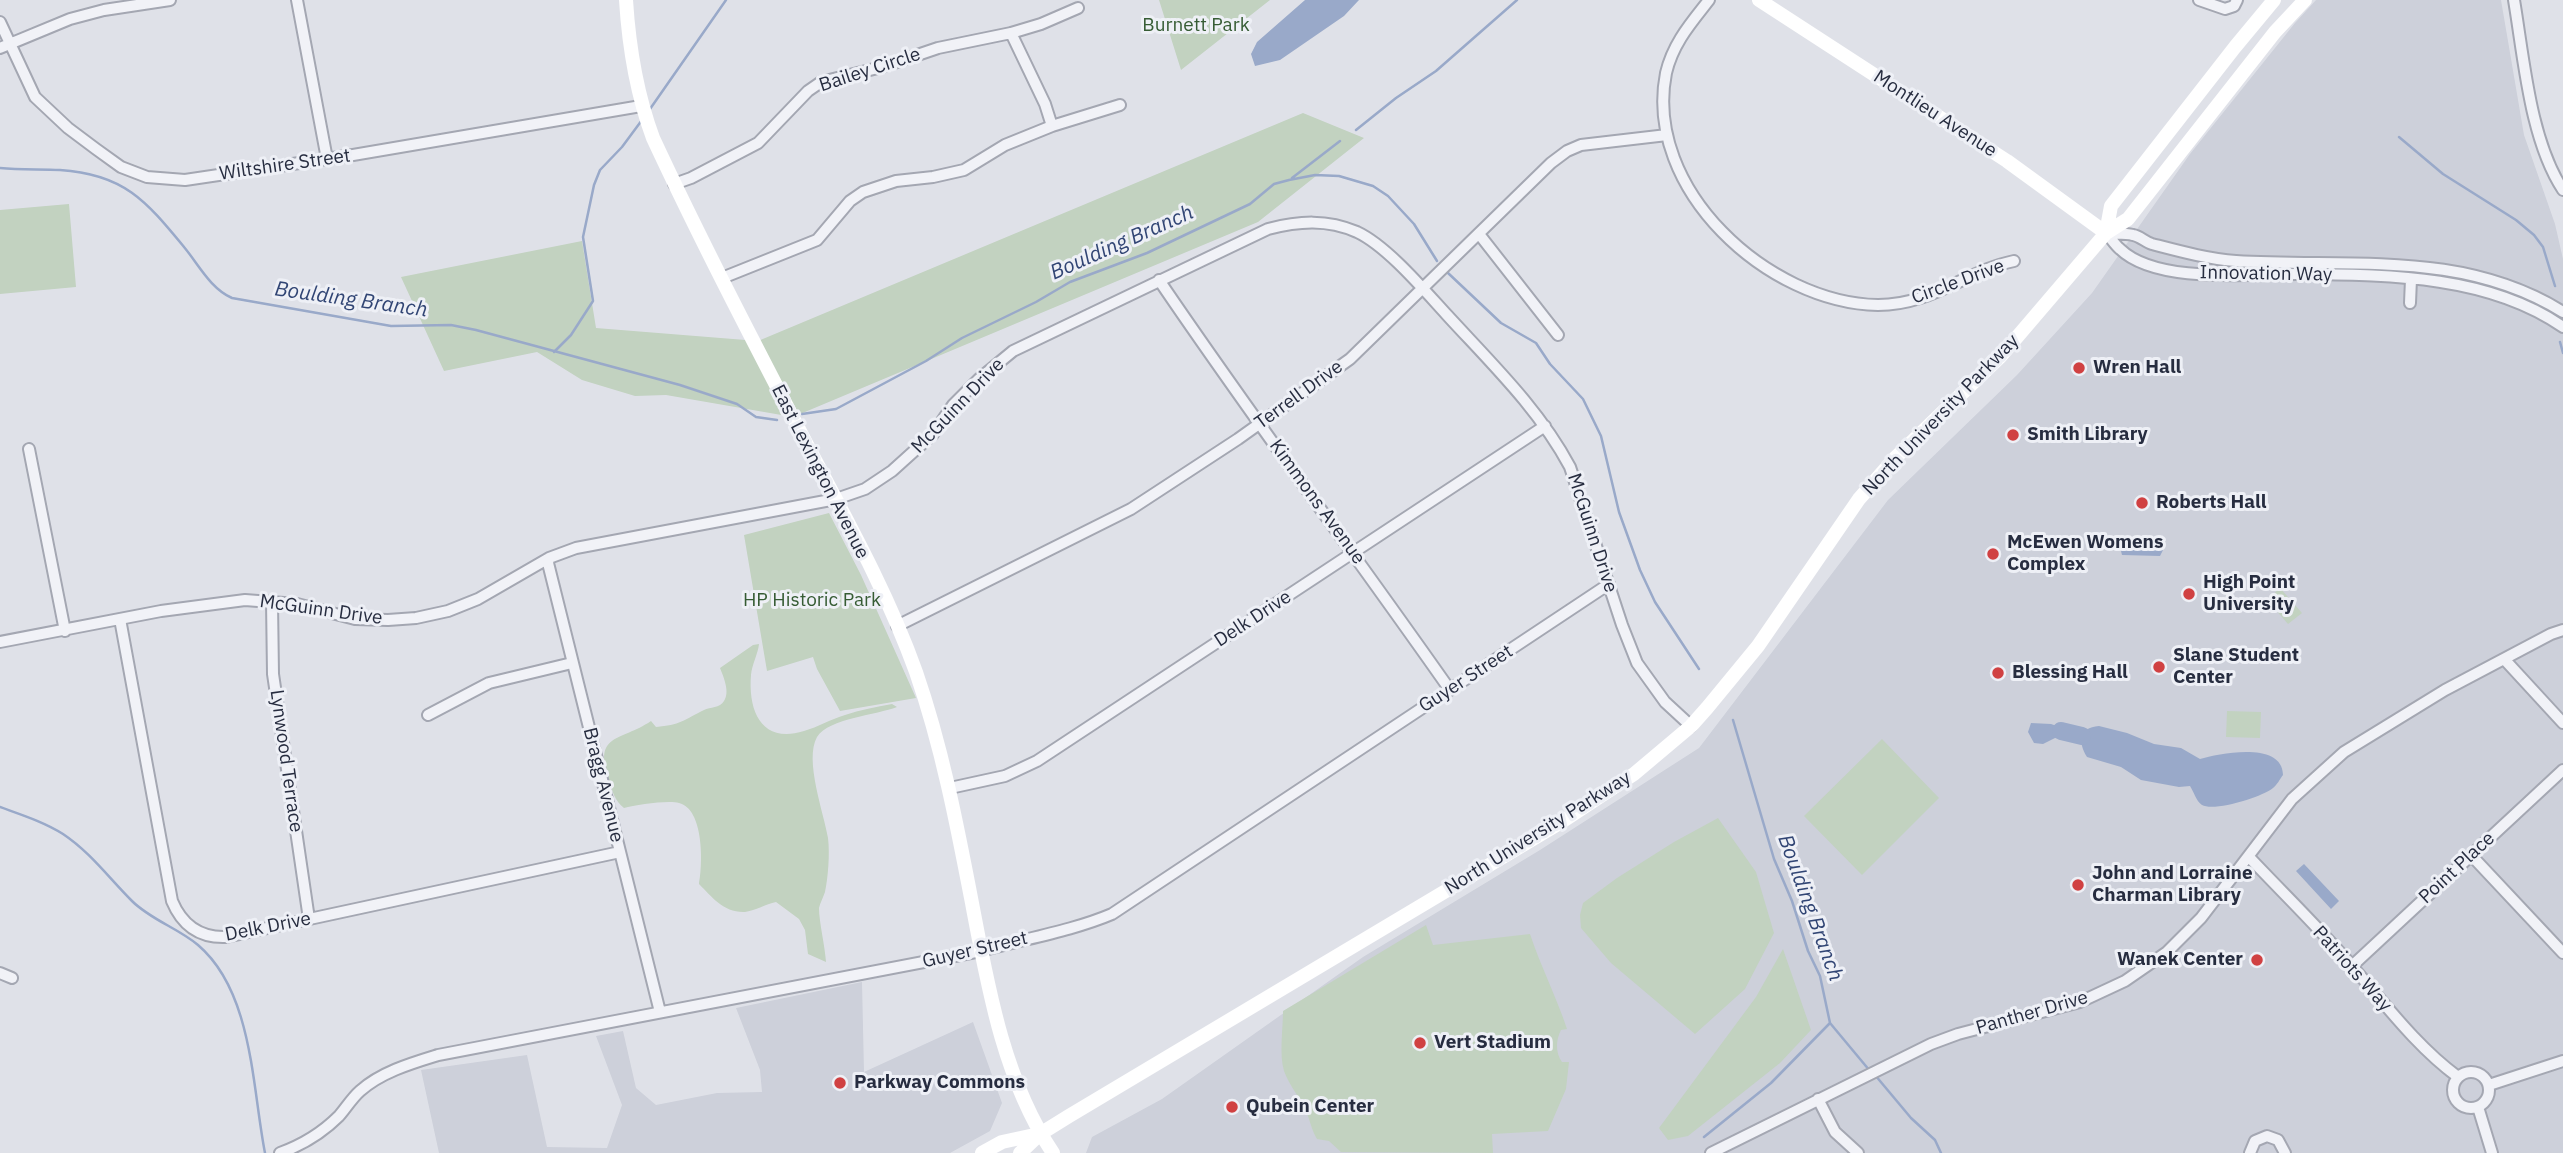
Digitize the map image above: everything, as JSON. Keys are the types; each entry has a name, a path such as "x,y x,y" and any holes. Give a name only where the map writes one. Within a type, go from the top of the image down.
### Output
{"main road":[{"name":"East Lexington Avenue","path":"626,0 631,57 641,106 674,184 836,499 916,672 950,788 981,951 1011,1065 1040,1134 1053,1153"},
{"name":"Montlieu Avenue","path":"1759,0 2007,161 2106,233"},
{"name":"North University Parkway","path":"2106,233 2111,206 2274,0"},
{"name":"North University Parkway","path":"1020,1153 1040,1134 1563,821 1634,774 1690,726 1758,646 1859,499 1896,457 2000,357 2106,233 2128,219 2275,32 2305,0"},
{"name":"North University Parkway","path":"982,1153 1002,1142 1040,1134"}],"street":[{"path":"0,48 70,19 104,10 170,0"},
{"path":"297,0 327,159"},
{"name":"Circle Drive","path":"1709,0 1679,39 1672,53 1663,94 1667,135 1676,163 1705,212 1723,232 1774,274 1798,287 1850,302 1894,304 1948,289 1997,265 2014,261"},
{"path":"2200,0 2225,9 2234,6 2237,0"},
{"path":"2514,0 2538,131 2549,166 2563,190"},
{"name":"Bailey Circle","path":"674,184 758,143 808,91 821,82 882,67 938,48 1011,33 1078,8"},
{"name":"Wiltshire Street","path":"0,22 35,97 68,128 121,167 147,177 185,180 641,106"},
{"path":"1011,33 1045,104 1052,126"},
{"path":"722,278 817,240 850,201 863,192 896,181 964,170 1005,145 1052,126 1120,105"},
{"name":"Terrell Drive","path":"897,626 1131,509 1350,359 1567,151 1592,143 1667,135"},
{"name":"McGuinn Drive","path":"0,642 120,619 245,600 297,604 355,619 416,618 448,611 478,599 548,558 576,548 836,499 865,489 892,471 933,434 953,405 979,379 1013,351 1268,229 1292,223 1312,222 1340,226 1370,239 1423,289 1530,405 1560,447 1579,489 1637,663 1665,702 1690,726"},
{"name":"Innovation Way","path":"2106,233 2121,251 2141,262 2208,276 2295,274 2411,279 2470,288 2508,299 2563,327"},
{"name":"Innovation Way","path":"2106,233 2136,235 2148,243 2234,260 2345,262 2445,268 2504,283 2563,312"},
{"path":"1479,234 1558,335"},
{"path":"2410,303 2411,279"},
{"name":"Kimmons Avenue","path":"1159,281 1223,376 1354,553 1450,690"},
{"name":"Delk Drive","path":"950,788 1005,776 1037,761 1545,426"},
{"path":"29,450 65,631"},
{"name":"Bragg Avenue","path":"548,558 660,1012"},
{"name":"Guyer Street","path":"280,1153 293,1149 320,1133 359,1091 381,1076 438,1055 981,951 1031,936 1092,923 1112,915 1609,584"},
{"name":"Lynwood Terrace","path":"272,602 273,674 309,919"},
{"name":"Delk Drive","path":"120,619 172,901 177,914 193,930 216,937 620,852"},
{"path":"2563,631 2551,634 2505,660 2563,723"},
{"name":"Panther Drive","path":"1711,1153 1944,1038 2080,1002 2125,981 2167,951 2201,918 2292,799 2344,752 2445,690 2505,660"},
{"path":"428,715 489,683 572,663"},
{"name":"Point Place","path":"2351,966 2563,770"},
{"path":"2471,855 2563,953"},
{"name":"Patriots Way","path":"2249,857 2388,1009 2442,1065 2458,1077"},
{"path":"0,973 12,978"},
{"path":"2489,1085 2563,1061"},
{"path":"2476,1072 2486,1079 2489,1095 2478,1107 2466,1107 2456,1100 2454,1088 2458,1077 2476,1072"},
{"path":"1818,1099 1835,1132 1858,1153"},
{"path":"2478,1107 2492,1153"},
{"path":"2250,1153 2255,1141 2267,1136 2278,1140 2285,1153"}],"shaded area":[{"name":"High Point University","path":"2316,0 2501,0 2524,135 2555,224 2563,259 2563,1153 1086,1153 1092,1137 1162,1099 1363,957 1540,850 1699,748 1888,500 2017,375 2092,293 2190,154"},
{"path":"862,982 864,1072 973,1022 1002,1103 990,1131 950,1153 439,1153 421,1070 527,1055 547,1147 607,1148 622,1105 596,1036 623,1031 636,1088 656,1105 717,1093 762,1092 760,1070 736,1008"}],"green space":[{"name":"Burnett Park","path":"1159,0 1270,0 1181,70"},
{"path":"1303,113 1364,138 1258,222 793,417 666,395 635,396 582,380 537,352 444,371 401,277 582,241 596,328 758,341"},
{"path":"69,204 76,287 0,294 0,210"},
{"name":"HP Historic Park","path":"829,513 861,575 916,698 840,711 813,657 767,671 744,535"},
{"path":"2280,588 2302,613 2288,624 2267,600"},
{"path":"759,644 752,671 752,701 755,712 768,729 790,734 862,710 892,704 897,707 832,725 817,737 814,747 816,787 829,844 826,886 819,908 826,962 808,954 805,930 799,919 776,902 738,912 714,899 699,884 700,838 693,815 687,807 667,802 624,808 614,796 605,765 604,754 612,741 651,721 656,727 671,725 722,703 726,697 726,689 720,668 753,645"},
{"path":"2227,711 2261,712 2260,738 2226,737"},
{"path":"1882,739 1939,798 1862,875 1804,816"},
{"path":"1718,818 1756,872 1774,933 1745,989 1695,1034 1611,963 1581,928 1580,915 1583,903 1617,878"},
{"name":"Vert Stadium","path":"1426,925 1433,945 1530,934 1567,1029 1561,1030 1557,1046 1562,1062 1569,1062 1566,1089 1548,1131 1492,1134 1493,1153 1341,1152 1329,1141 1317,1139 1305,1109 1286,1076 1282,1057 1283,1011"},
{"path":"1783,949 1811,1030 1780,1063 1688,1136 1668,1140 1659,1128 1756,997"}],"water":[{"path":"1305,0 1359,0 1344,16 1280,60 1255,66 1251,54 1257,42"},
{"path":"2122,541 2160,542 2163,550 2160,556 2122,555"},
{"path":"2031,723 2060,727 2061,735 2043,744 2034,743 2028,732"},
{"path":"2099,726 2154,744 2181,748 2200,759 2235,752 2262,753 2273,757 2280,764 2283,775 2273,788 2259,795 2227,805 2208,807 2200,803 2190,786 2179,787 2141,780 2121,767 2087,757 2082,746 2082,737 2087,730"},
{"path":"2304,864 2339,901 2331,909 2296,871"}],"waterway":[{"path":"650,109 726,0"},
{"path":"1356,130 1436,71 1517,0"},
{"path":"554,352 571,335 593,301 583,237 594,185 600,170 642,120"},
{"path":"2399,137 2443,174 2516,220 2534,235 2543,247 2555,286"},
{"path":"1292,178 1340,141"},
{"name":"Boulding Branch","path":"0,168 82,173 117,184 145,203 211,282 232,298 391,326 451,325 476,330 680,385 737,404 756,417 777,420"},
{"name":"Boulding Branch","path":"802,414 836,409 926,361 962,338 1036,302 1070,282 1147,253 1250,204 1274,184 1289,180 1315,175 1339,176 1373,186 1388,196 1414,224 1437,261"},
{"name":"Boulding Branch","path":"1448,273 1501,323 1536,343 1550,364 1583,399 1601,436 1619,512 1640,570 1655,602 1699,669"},
{"path":"2560,342 2563,353"},
{"name":"Boulding Branch","path":"1733,720 1774,859 1820,976 1830,1023 1870,1071"},
{"path":"2061,731 2082,736"},
{"path":"0,807 33,819 73,841 139,908 190,939 216,965 230,988 240,1014 253,1071 265,1153"},
{"path":"1704,1137 1771,1083 1830,1023"},
{"name":"Boulding Branch","path":"1875,1075 1911,1118 1935,1140 1941,1153"}],"place":[{"name":"Wren Hall","path":"2079,368"},
{"name":"Smith Library","path":"2013,435"},
{"name":"Roberts Hall","path":"2142,503"},
{"name":"McEwen Womens Complex","path":"1993,554"},
{"name":"High Point University","path":"2189,594"},
{"name":"Slane Student Center","path":"2159,667"},
{"name":"Blessing Hall","path":"1998,673"},
{"name":"John and Lorraine Charman Library","path":"2078,885"},
{"name":"Wanek Center","path":"2257,960"},
{"name":"Vert Stadium","path":"1420,1043"},
{"name":"Parkway Commons","path":"840,1083"},
{"name":"Qubein Center","path":"1232,1107"}]}
